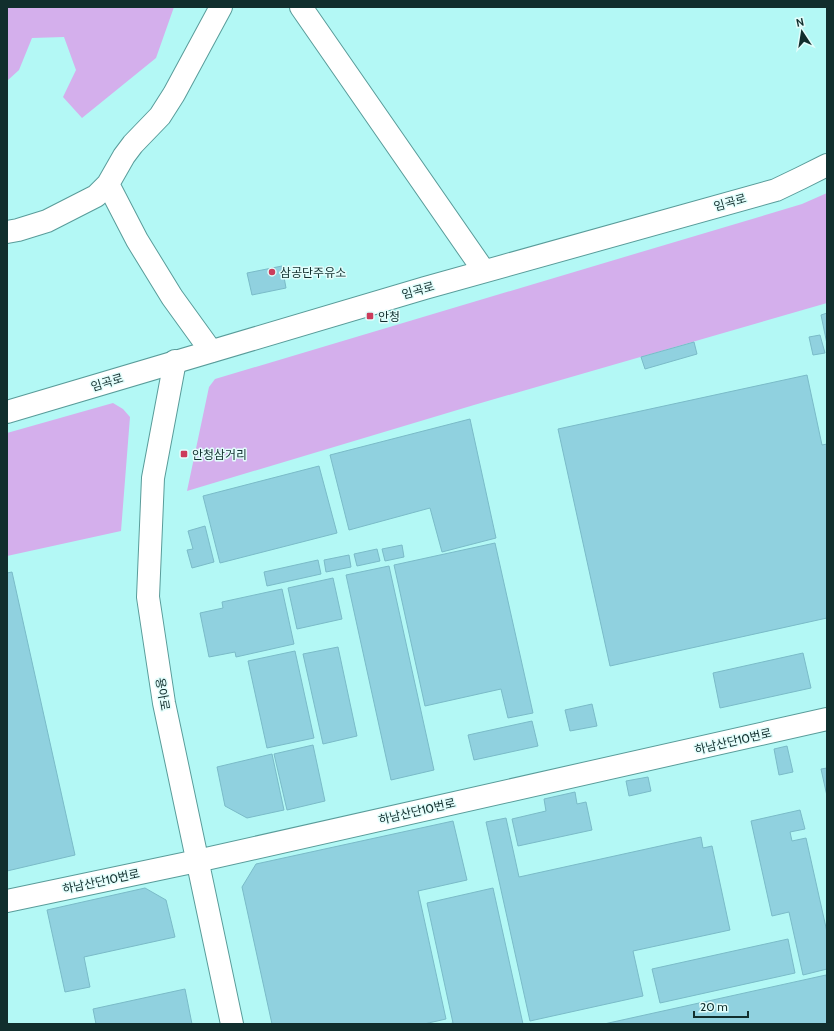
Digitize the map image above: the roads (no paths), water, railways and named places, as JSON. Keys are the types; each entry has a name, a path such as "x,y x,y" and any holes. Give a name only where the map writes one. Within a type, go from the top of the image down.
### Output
{"street":[{"path":"7,232 47,221 96,196 108,184 124,156 160,116 174,94 222,7"},
{"path":"301,7 484,271"},
{"name":"임곡로","path":"7,412 175,361 484,271 776,190 827,165"},
{"path":"108,184 137,240 172,297 211,351"},
{"name":"용아로","path":"175,361 153,478 148,597 164,703 232,1024"},
{"name":"하남산단10번로","path":"7,901 827,719"}],"place":[{"name":"삼공단주유소","path":"272,272"},
{"name":"안청","path":"370,316"},
{"name":"안청삼거리","path":"184,454"}]}
